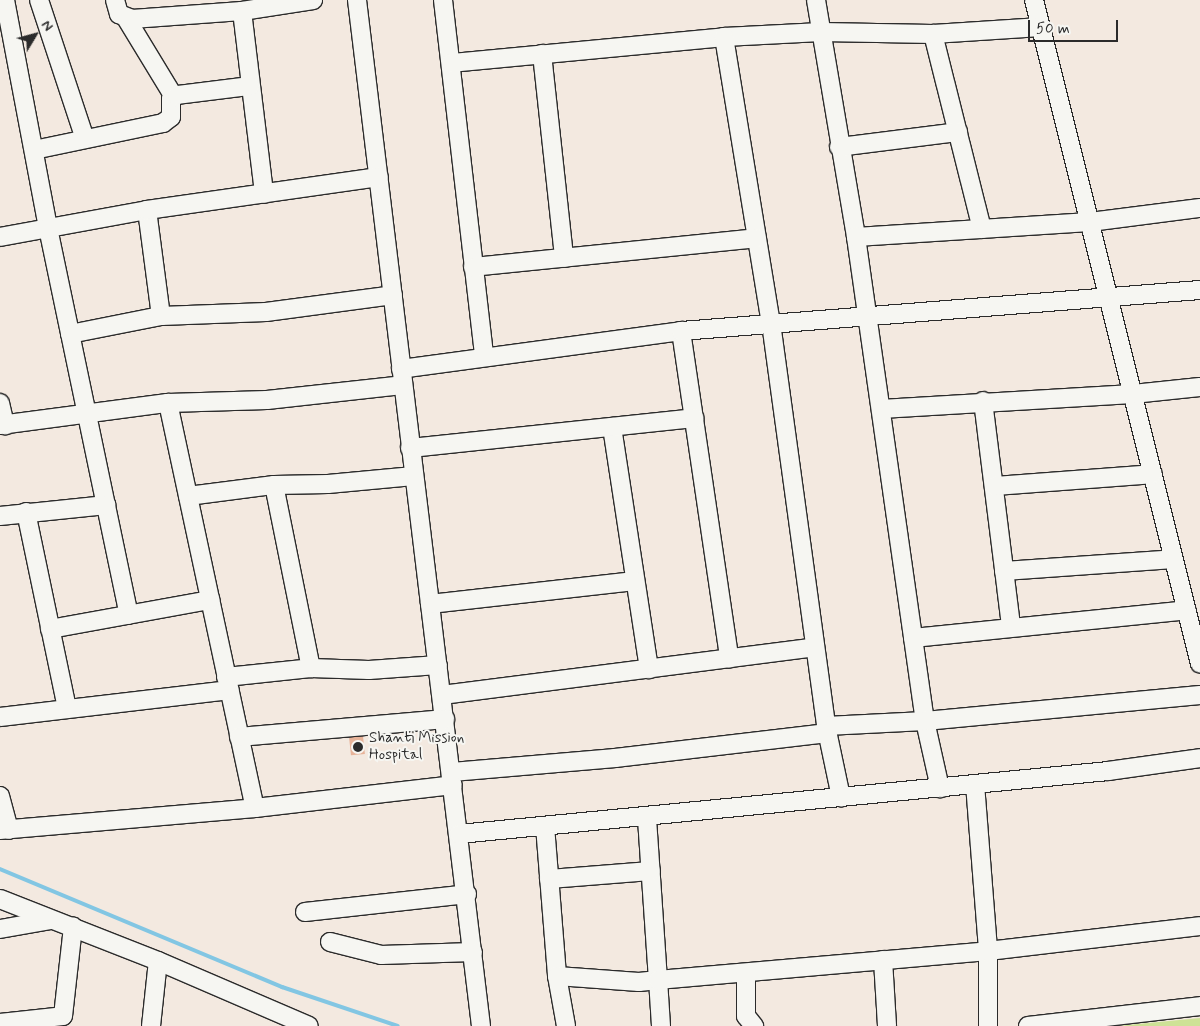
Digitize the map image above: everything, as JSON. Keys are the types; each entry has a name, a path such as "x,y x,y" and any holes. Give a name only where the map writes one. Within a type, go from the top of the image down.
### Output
{"street":[{"path":"4,0 7,44 34,150 48,228 129,615"},
{"path":"39,0 85,139"},
{"path":"34,150 166,121 173,114 174,96 126,18 119,14 115,0"},
{"path":"126,18 242,11 313,0"},
{"path":"358,0 410,448 467,894 481,1026"},
{"path":"443,0 484,357"},
{"path":"816,0 868,314 925,720 940,788"},
{"path":"1034,0 1200,664"},
{"path":"242,11 249,86 264,194"},
{"path":"451,63 724,37 821,32 933,34 1041,27"},
{"path":"933,34 982,229"},
{"path":"724,37 771,323 827,729 841,797"},
{"path":"542,54 564,258"},
{"path":"174,96 249,86"},
{"path":"839,147 958,132"},
{"path":"0,237 147,210 379,176"},
{"path":"856,237 1090,222 1200,208"},
{"path":"147,210 161,316"},
{"path":"473,268 757,238"},
{"path":"0,403 2,425 168,403 267,400 402,377 484,357 681,331 868,314 1200,290"},
{"path":"70,334 161,316 266,312 393,295"},
{"path":"681,331 729,658"},
{"path":"881,409 983,401 1134,394 1200,386"},
{"path":"983,401 1011,627"},
{"path":"168,403 255,808"},
{"path":"410,448 694,418"},
{"path":"612,427 649,669"},
{"path":"994,486 1153,474"},
{"path":"188,496 274,485 328,484 414,476"},
{"path":"274,485 310,668"},
{"path":"0,516 106,504"},
{"path":"26,512 67,709"},
{"path":"1004,571 1174,559"},
{"path":"430,604 635,581"},
{"path":"50,629 210,600"},
{"path":"913,638 1187,610"},
{"path":"442,695 816,647"},
{"path":"0,717 67,709 228,684 310,668 369,670 438,665"},
{"path":"0,796 4,830 255,808 452,779 827,729 1200,695"},
{"path":"239,737 445,719"},
{"path":"459,834 940,788 1200,758"},
{"path":"975,784 988,951 988,1026"},
{"path":"647,817 660,1026"},
{"path":"545,826 557,976 566,1026"},
{"path":"549,879 651,871"},
{"path":"306,912 467,894"},
{"path":"0,899 158,961 309,1026"},
{"path":"0,929 51,920"},
{"path":"557,976 658,980 988,951 1200,926"},
{"path":"0,1023 62,1021 73,927"},
{"path":"330,942 381,956 473,952"},
{"path":"883,960 886,1026"},
{"path":"152,1026 158,961"},
{"path":"746,973 746,1016 754,1026"},
{"path":"1028,1026 1086,1022 1200,1006"}],"green space":[{"path":"1200,1018 1200,1026 1117,1026"}],"building":[{"path":"363,736 365,754 351,755 349,737"}],"waterway":[{"path":"0,869 282,987 398,1026"}],"place":[{"name":"Shanti Mission Hospital","path":"358,747"}]}
